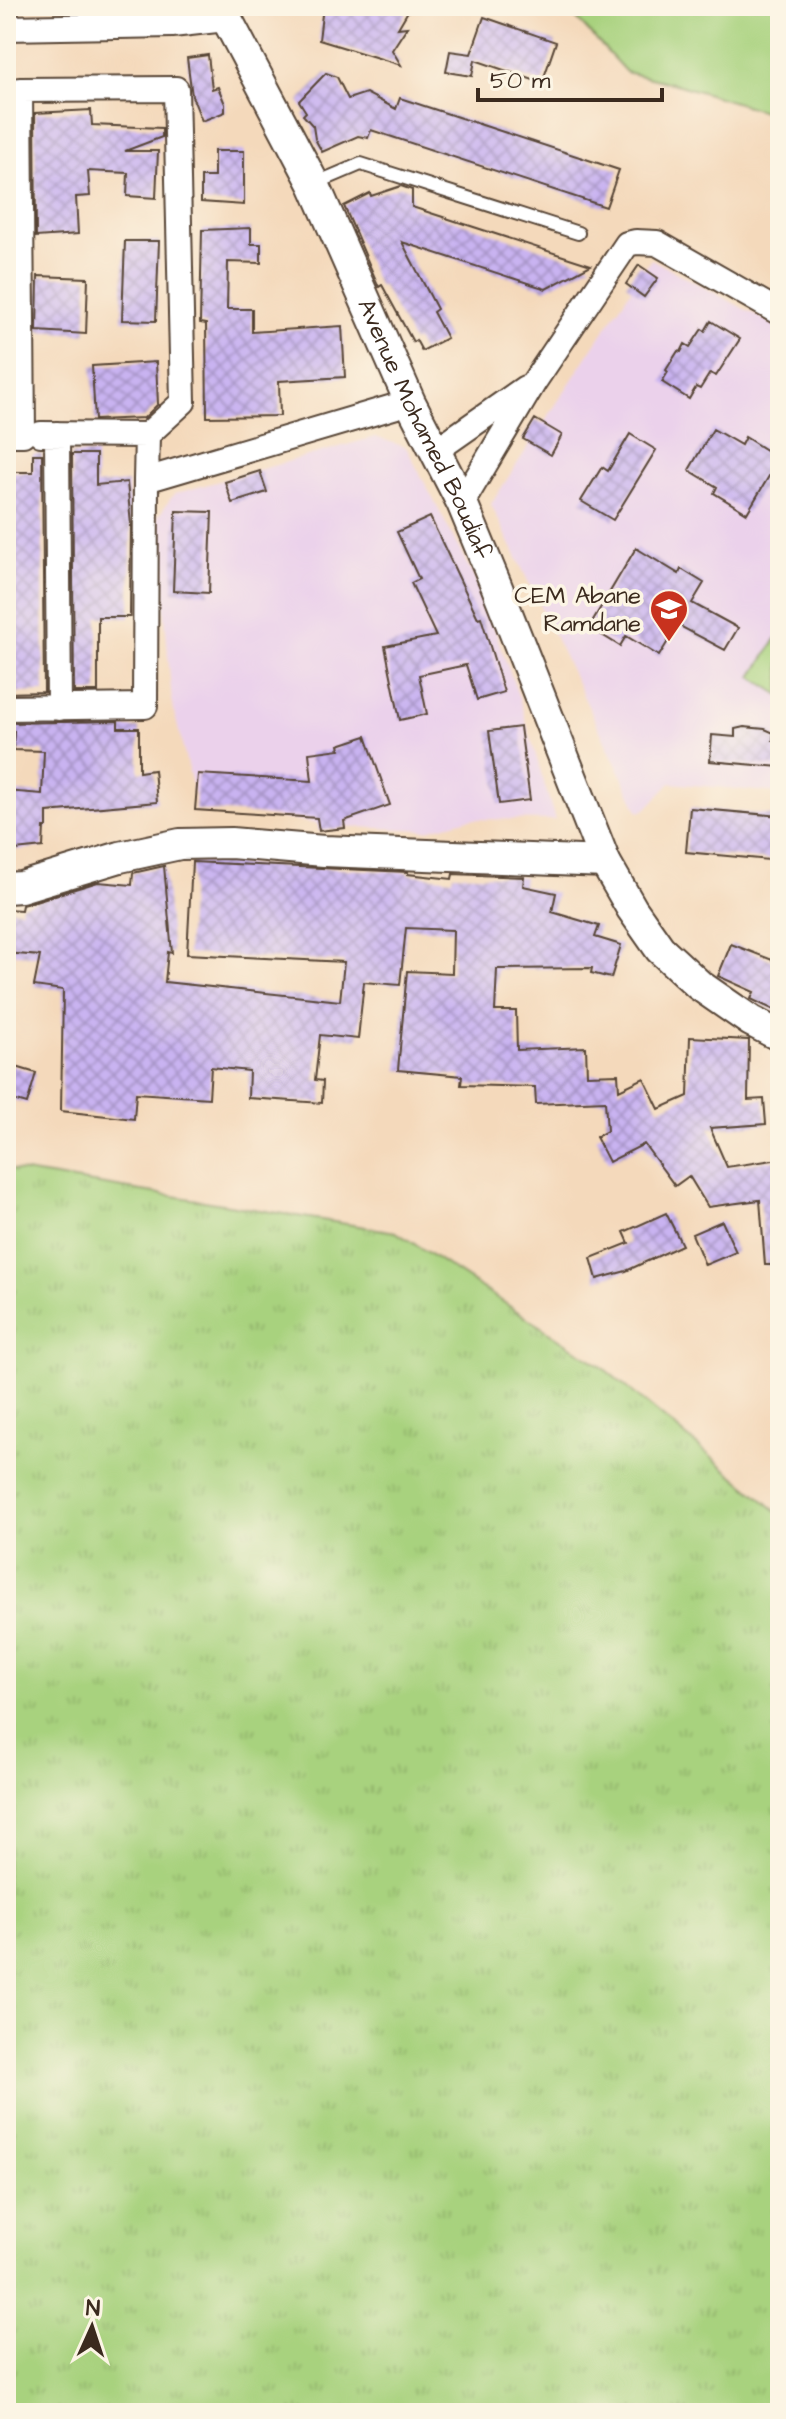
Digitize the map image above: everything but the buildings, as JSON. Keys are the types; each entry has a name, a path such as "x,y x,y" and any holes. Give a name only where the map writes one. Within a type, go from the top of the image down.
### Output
{"street":[{"path":"6,28 172,25 226,10"},
{"name":"Avenue Mohamed Boudiaf","path":"226,10 314,184 410,402 462,503 605,862 660,949 699,985 751,1021 780,1036"},
{"path":"176,89 183,402 147,435 14,434 20,90 176,89"},
{"path":"462,503 534,382 627,244 657,243 780,313"},
{"path":"435,451 534,382"},
{"path":"146,480 410,402"},
{"path":"57,434 59,708"},
{"path":"6,708 145,706 147,435"},
{"path":"6,888 21,887 120,857 180,844 231,843 324,851 605,862"}],"lane":[{"path":"314,184 361,164 578,233"}],"shaded area":[{"name":"CEM Abane Ramdane","path":"651,259 780,328 780,793 671,783 646,809 639,812 491,504"},
{"path":"375,437 406,447 481,591 519,698 555,820 469,819 427,830 331,826 197,805 172,703 157,518 174,494"}],"green space":[{"path":"565,6 780,6 780,116 626,72"},
{"path":"780,633 780,695 752,677"},
{"path":"6,1169 396,1232 601,1366 780,1514 780,2413 6,2413"}],"place":[{"name":"CEM Abane Ramdane","path":"669,643"}]}
